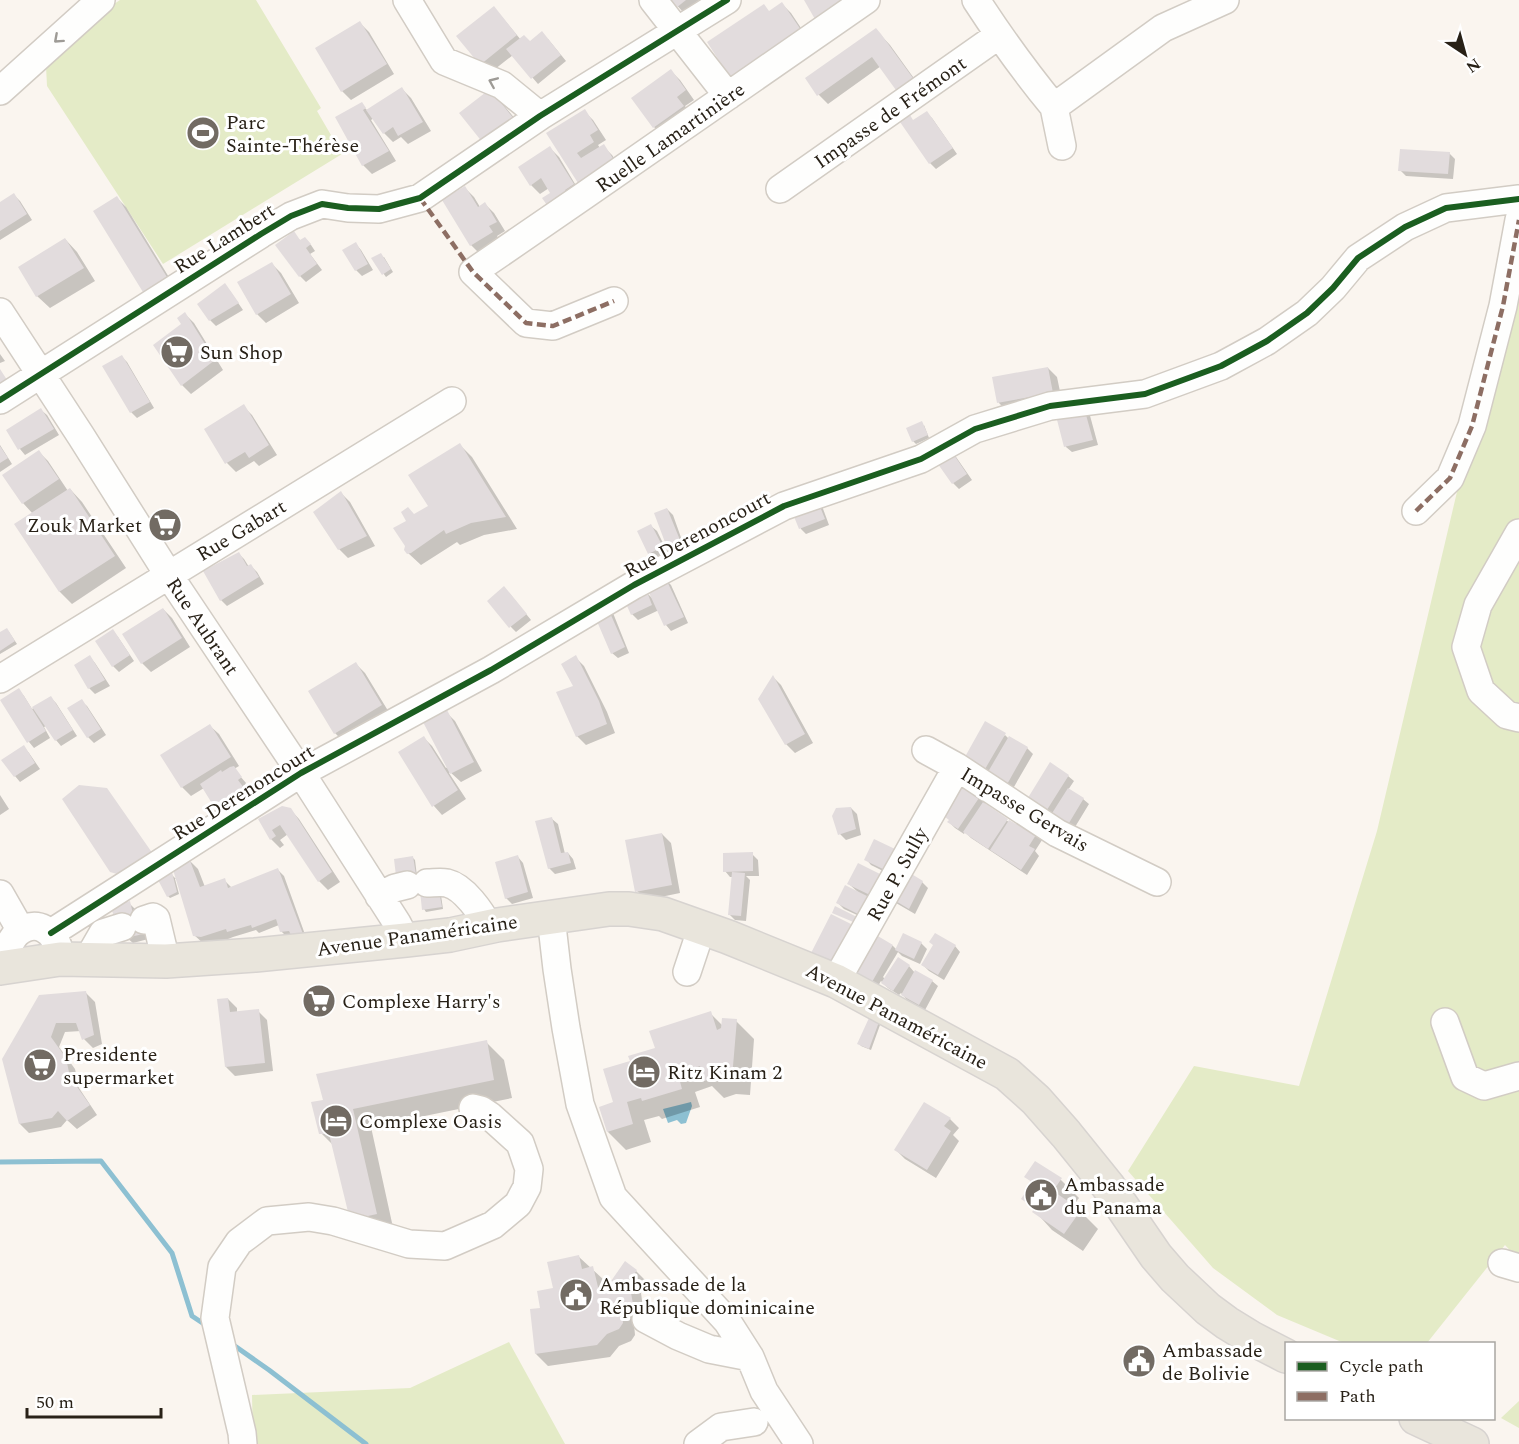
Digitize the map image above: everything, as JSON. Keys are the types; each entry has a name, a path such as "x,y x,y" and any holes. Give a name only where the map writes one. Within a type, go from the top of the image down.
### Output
{"main road":[{"name":"Avenue Panaméricaine","path":"4,967 66,950 166,961 406,940 609,909 629,909 663,914 702,927 836,981 1007,1074 1036,1100 1066,1134 1108,1186 1156,1256 1175,1278 1208,1309 1227,1323 1285,1355"},
{"path":"1418,1420 1472,1444"}],"street":[{"path":"0,91 101,0"},
{"path":"407,0 444,61 502,85 540,116"},
{"path":"654,0 728,96"},
{"name":"Rue Lambert","path":"0,400 291,216 322,204 379,209 420,198 540,116 727,0"},
{"name":"Ruelle Lamartinière","path":"614,300 553,326 526,323 473,272 866,0"},
{"path":"976,0 1030,78 1054,107 1062,146"},
{"path":"1054,107 1163,28 1225,0"},
{"name":"Impasse de Frémont","path":"780,189 999,35"},
{"name":"Rue Derenoncourt","path":"66,950 301,773 490,670 634,585 784,506 921,459 975,429 1050,406 1145,394 1221,366 1267,341 1307,313 1333,288 1358,258 1405,227 1446,208 1519,199"},
{"path":"1416,511 1450,478 1472,426 1503,306 1519,220"},
{"name":"Rue Aubrant","path":"0,312 168,574 301,773 406,940"},
{"name":"Rue Gabart","path":"0,679 452,401"},
{"path":"1519,533 1478,605 1466,647 1481,691 1508,715 1519,718"},
{"name":"Impasse Gervais","path":"926,750 957,767 1057,833 1157,882"},
{"name":"Rue P. Sully","path":"836,981 957,767"},
{"path":"379,896 395,888 417,884 447,883 474,904 489,927"},
{"path":"0,894 21,929"},
{"path":"4,967 5,948 10,937 28,926 45,929 66,950 103,933 153,917 156,919 166,961"},
{"path":"551,917 566,1028 580,1104 613,1197 727,1321 750,1357 764,1392 799,1444"},
{"path":"687,972 702,927"},
{"path":"1445,1022 1465,1077 1484,1086 1519,1076"},
{"path":"243,1444 215,1318 222,1267 239,1242 267,1221 309,1217 333,1221 410,1244 433,1245 445,1245 493,1225 518,1204 526,1187 529,1169 520,1143 490,1116 473,1108"},
{"path":"646,1318 678,1336 709,1348 750,1357"},
{"path":"698,1444 721,1427 756,1433 756,1403 764,1392"}],"green space":[{"name":"Parc Sainte-Thérèse","path":"120,0 256,0 321,108 317,111 342,154 163,264 47,86 46,66 71,33"},
{"path":"1519,229 1519,1260 1505,1245 1428,1342 1342,1342 1277,1315 1213,1268 1128,1171 1194,1066 1299,1086 1377,831"},
{"path":"509,1342 565,1444 253,1444 252,1395 410,1388"},
{"path":"1519,1401 1519,1428 1501,1418"}],"water":[{"path":"691,1102 692,1106 686,1123 681,1124 677,1120 668,1123 663,1109"}],"building":[{"path":"670,0 686,0 676,8"},
{"path":"804,0 850,0 816,21"},
{"path":"782,2 801,30 734,84 707,42 764,4 769,11"},
{"path":"494,6 517,35 480,65 456,36"},
{"path":"360,21 387,64 341,92 315,48"},
{"path":"876,28 918,85 901,97 872,57 817,96 805,78"},
{"path":"542,31 561,55 531,79 506,49 524,35 530,41"},
{"path":"671,69 686,90 677,97 684,106 653,128 631,98"},
{"path":"402,87 423,122 398,136 393,127 383,134 366,110"},
{"path":"490,89 514,119 483,143 459,113"},
{"path":"362,102 366,108 363,110 389,151 362,166 335,117"},
{"path":"585,109 598,130 590,135 594,142 577,153 581,158 604,144 614,160 578,183 546,133"},
{"path":"927,111 953,148 929,164 900,122 910,115 913,120"},
{"path":"550,146 574,184 565,190 568,196 549,208 542,198 550,193 541,178 530,186 518,167"},
{"path":"1400,149 1450,152 1448,174 1398,171"},
{"path":"465,186 478,207 485,202 497,222 489,226 493,232 470,246 442,200"},
{"path":"14,193 27,214 0,231 0,202"},
{"path":"117,196 170,282 146,297 93,211"},
{"path":"294,231 300,240 305,237 311,244 306,248 317,264 299,277 275,245"},
{"path":"65,238 84,268 36,297 18,267"},
{"path":"356,242 368,264 355,271 342,250"},
{"path":"381,253 391,269 382,275 371,258"},
{"path":"272,262 291,294 256,315 237,282"},
{"path":"225,283 239,303 209,321 197,304"},
{"path":"185,312 215,360 181,386 153,345 181,324 177,318"},
{"path":"122,355 150,402 130,413 102,366"},
{"path":"1048,367 1053,393 997,403 992,377"},
{"path":"0,369 9,383 0,388"},
{"path":"244,404 269,445 249,458 245,452 225,464 204,429"},
{"path":"1083,404 1093,440 1064,447 1055,412"},
{"path":"41,408 54,429 18,450 6,430"},
{"path":"922,421 928,435 912,442 906,428"},
{"path":"460,443 506,517 471,523 446,534 444,530 407,554 404,550 405,546 393,528 406,521 401,512 408,507 414,514 428,506 408,475"},
{"path":"0,446 8,458 0,463"},
{"path":"948,446 967,474 952,484 933,457"},
{"path":"39,450 59,479 22,504 2,475"},
{"path":"70,488 115,556 59,592 14,524"},
{"path":"341,491 367,536 338,550 313,512"},
{"path":"817,499 825,519 799,529 791,509"},
{"path":"667,508 680,540 666,545 654,513"},
{"path":"651,524 663,547 648,554 637,531"},
{"path":"239,552 247,566 251,564 259,577 220,601 203,571"},
{"path":"665,577 684,617 664,626 646,586"},
{"path":"504,586 527,614 509,628 487,601"},
{"path":"646,589 652,605 631,615 624,599"},
{"path":"607,606 625,647 611,654 593,612"},
{"path":"163,608 182,638 141,664 122,634"},
{"path":"7,628 15,641 0,651 0,632"},
{"path":"113,629 130,655 112,667 95,641"},
{"path":"90,655 105,680 88,689 74,665"},
{"path":"576,655 599,701 607,724 576,737 556,692 573,686 561,664"},
{"path":"356,662 382,705 334,734 308,691"},
{"path":"773,675 805,734 785,745 758,699"},
{"path":"19,688 46,731 27,743 0,700"},
{"path":"51,696 73,730 55,741 32,707"},
{"path":"82,699 101,729 87,738 67,708"},
{"path":"447,710 474,762 450,774 423,722"},
{"path":"985,721 1006,733 981,776 961,764"},
{"path":"210,724 231,757 181,788 160,755"},
{"path":"424,736 458,790 432,807 398,752"},
{"path":"1009,736 1028,747 1005,788 985,777"},
{"path":"24,745 35,763 14,777 1,760"},
{"path":"1050,762 1069,775 1045,813 1026,801"},
{"path":"234,766 242,777 238,780 244,788 234,794 237,797 219,807 213,805 200,784 221,770 222,772"},
{"path":"957,779 981,795 958,829 947,822 949,820 937,811"},
{"path":"79,785 107,788 153,854 117,874 110,872 62,799"},
{"path":"1068,788 1084,798 1066,828 1049,818"},
{"path":"983,802 1008,819 988,849 963,832"},
{"path":"282,806 291,808 332,872 318,882 280,825 272,830 276,836 270,840 258,819"},
{"path":"851,807 856,829 838,835 832,816 836,808"},
{"path":"552,817 561,853 568,852 571,863 548,869 535,821"},
{"path":"1020,818 1039,830 1029,846 1035,849 1021,870 990,850 1009,820 1016,824"},
{"path":"662,833 672,885 635,892 625,840"},
{"path":"874,839 895,849 885,870 864,860"},
{"path":"753,852 753,871 723,872 723,853"},
{"path":"518,855 528,892 505,899 495,862"},
{"path":"413,856 416,875 426,873 439,891 442,907 422,910 420,891 396,876 394,859"},
{"path":"189,858 200,887 225,878 228,888 278,868 303,934 292,937 289,931 280,932 276,919 252,928 251,925 227,932 226,929 201,937 193,936 171,863"},
{"path":"858,863 882,875 872,896 847,884"},
{"path":"905,870 923,881 909,909 889,897"},
{"path":"172,872 177,892 167,897 157,878"},
{"path":"732,872 745,873 741,916 728,915"},
{"path":"845,885 871,898 862,916 836,903"},
{"path":"130,901 134,918 148,933 125,938 115,922 111,906"},
{"path":"835,906 861,919 858,924 832,913"},
{"path":"831,914 857,927 838,966 811,953"},
{"path":"871,932 893,945 872,982 850,969"},
{"path":"903,933 922,942 914,959 895,950"},
{"path":"935,933 956,945 938,975 921,965 933,945 929,942"},
{"path":"898,957 910,965 893,991 881,983"},
{"path":"915,970 933,980 919,1005 901,995"},
{"path":"86,991 94,1035 82,1040 76,1023 56,1023 51,1037 66,1058 70,1077 90,1105 67,1121 58,1111 52,1118 19,1124 2,1059 39,995"},
{"path":"228,998 230,1012 259,1009 265,1063 225,1067 217,999"},
{"name":"Ritz Kinam 2","path":"711,1011 717,1030 721,1028 722,1018 737,1019 732,1078 717,1077 704,1081 700,1066 678,1074 682,1089 642,1101 641,1098 627,1102 633,1124 607,1132 599,1107 613,1102 603,1069 630,1061 628,1056 655,1048 649,1031"},
{"path":"869,1018 879,1022 869,1049 857,1044"},
{"name":"Complexe Oasis","path":"487,1040 494,1080 353,1109 377,1214 350,1220 329,1134 319,1134 311,1102 323,1100 316,1074"},
{"path":"924,1102 951,1118 944,1126 951,1131 927,1170 894,1150"},
{"name":"Ambassade du Panama","path":"1035,1161 1062,1178 1053,1191 1081,1210 1064,1234 1032,1212 1035,1208 1021,1199 1032,1182 1024,1177"},
{"path":"579,1255 582,1269 593,1266 598,1287 609,1284 625,1261 637,1270 629,1281 634,1310 622,1312 623,1323 619,1329 607,1334 597,1345 535,1354 530,1309 540,1308 537,1291 553,1288 547,1262"}],"waterway":[{"path":"0,1162 101,1161 172,1253 192,1316 207,1326"},
{"path":"232,1344 366,1444"}],"marked path":[{"path":"420,198 473,272 526,323 553,326 614,301"},
{"path":"1416,511 1450,478 1472,426 1503,306 1519,220"}],"cycle path":[{"path":"0,400 291,216 322,204 379,209 420,198 540,116 727,0"},
{"path":"51,933 301,773 491,670 634,585 784,506 921,459 975,429 1050,406 1145,394 1221,366 1267,341 1307,313 1333,288 1358,258 1405,227 1446,208 1519,199"}],"place":[{"name":"Parc Sainte-Thérèse","path":"203,133"},
{"name":"Sun Shop","path":"177,352"},
{"name":"Zouk Market","path":"165,525"},
{"name":"Complexe Harry's","path":"319,1001"},
{"name":"Presidente supermarket","path":"40,1065"},
{"name":"Ritz Kinam 2","path":"644,1072"},
{"name":"Complexe Oasis","path":"336,1121"},
{"name":"Ambassade du Panama","path":"1041,1195"},
{"name":"Ambassade de la République dominicaine","path":"576,1295"},
{"name":"Ambassade de Bolivie","path":"1139,1361"}]}
